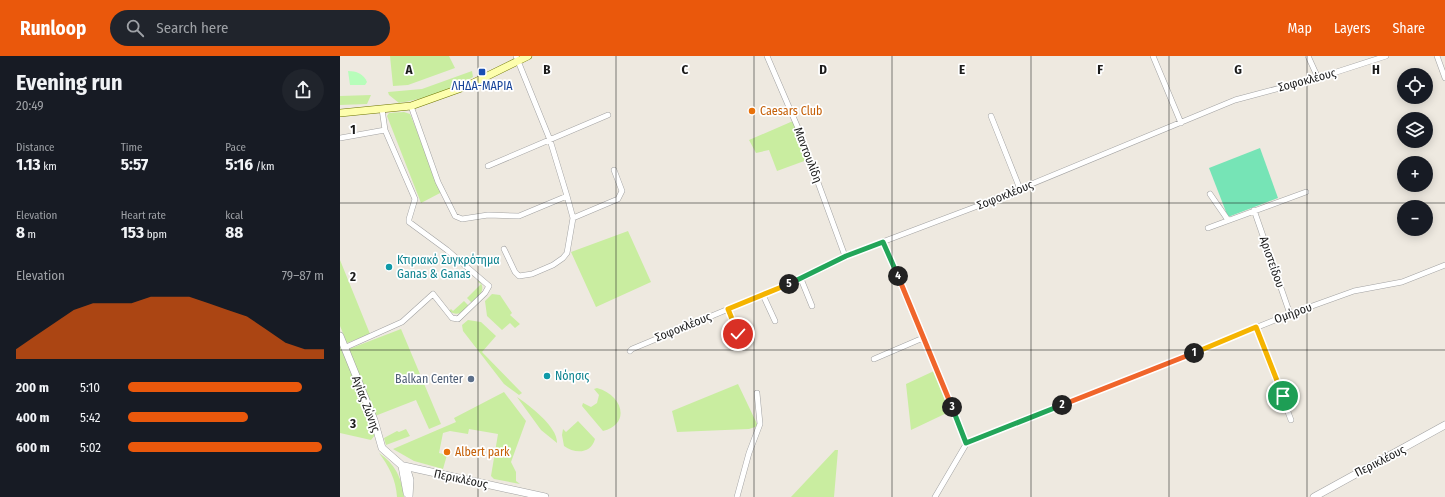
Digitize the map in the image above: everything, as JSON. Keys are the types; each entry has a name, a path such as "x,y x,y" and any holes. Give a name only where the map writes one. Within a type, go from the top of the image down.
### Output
{"main road":[{"path":"340,113 411,106 467,86 517,58 528,56"}],"street":[{"name":"Μαντουλίδη","path":"767,56 798,128 846,256"},
{"path":"1153,56 1181,123"},
{"path":"1308,56 1318,78"},
{"name":"Σοφοκλέους","path":"630,351 644,342 801,279 846,256 1020,189 1243,98 1318,78 1386,56"},
{"path":"1437,56 1445,78"},
{"path":"504,249 515,272 519,276 532,274 553,265 567,253 573,218 550,140 517,58"},
{"path":"411,106 438,182 455,216 462,219 488,216 519,216 567,196"},
{"path":"344,348 402,322 434,294 452,318 458,319 485,293 489,286 447,250 410,222 409,219 416,199 385,130 382,109"},
{"path":"488,166 608,115"},
{"path":"990,116 1020,189"},
{"path":"340,138 385,130"},
{"path":"573,218 618,199 622,191 614,170"},
{"path":"1208,228 1306,192"},
{"path":"1210,194 1228,220"},
{"name":"Αριστείδου","path":"1254,210 1290,314"},
{"path":"883,242 966,443 935,497"},
{"name":"Ομήρου","path":"966,443 1290,314 1354,291 1402,282 1423,272 1445,265"},
{"path":"801,279 812,306"},
{"path":"763,295 775,321"},
{"path":"728,309 738,334"},
{"path":"1256,327 1291,420"},
{"name":"Αγίας Ζώνης","path":"340,336 374,420 382,448 402,466"},
{"path":"874,359 923,338"},
{"path":"737,497 749,453 760,424 757,393"},
{"name":"Περικλέους","path":"1314,497 1445,425"},
{"path":"402,466 407,470 410,480 409,497"},
{"path":"402,466 409,497"},
{"name":"Περικλέους","path":"402,466 545,497"},
{"path":"410,480 413,475 421,471"}],"green space":[{"path":"390,56 449,56 455,68 408,85 393,86"},
{"path":"348,71 357,72 362,75 367,82 365,85 350,85"},
{"path":"472,71 473,77 464,82 446,90 418,99 399,103 389,95 388,92 422,89"},
{"path":"371,95 367,104 340,105 340,96"},
{"path":"404,112 410,114 442,192 421,203 387,116 389,113"},
{"path":"793,121 807,160 777,171 769,150 756,153 749,140"},
{"path":"1260,148 1278,198 1228,217 1209,168"},
{"path":"628,231 651,282 596,307 571,252"},
{"path":"340,260 370,334 347,343 340,326"},
{"path":"481,284 481,293 472,303 467,298"},
{"path":"492,294 500,295 512,313 510,315 520,324 515,328 510,323 502,330 487,316 485,301"},
{"path":"464,301 469,306 462,312 455,314 449,311 451,309 453,311"},
{"path":"468,320 481,322 496,336 482,352 522,393 519,395 504,384 463,331 462,325"},
{"path":"401,329 441,424 429,429 416,400 375,416 349,349"},
{"path":"340,342 375,435 371,440 340,433"},
{"path":"934,371 951,411 911,430 906,384"},
{"path":"738,384 758,426 749,429 677,432 672,411"},
{"path":"597,388 613,397 618,403 620,410 618,422 612,427 603,431 582,406 583,403 591,407 597,403 599,395 594,389"},
{"path":"504,392 526,421 511,462 516,472 516,481 520,484 494,479 491,476 498,434 469,429 468,434 450,431 443,433 439,453 447,455 443,469 414,461 393,449 456,422 454,418"},
{"path":"517,397 542,417 553,430 557,443 541,430"},
{"path":"578,421 595,439 590,448 582,451 568,449 564,446 562,435 563,429 566,432"},
{"path":"406,429 410,436 386,445 384,438 397,431 399,432"},
{"path":"835,450 838,450 834,497 791,497"},
{"path":"379,453 385,457 397,472 402,484 404,497 397,497 391,474"}],"place":[{"name":"ΛΗΔΑ-ΜΑΡΙΑ","path":"482,72"},
{"name":"Caesars Club","path":"752,111"},
{"name":"Κτιριακό Συγκρότημα Ganas & Ganas","path":"389,267"},
{"name":"Νόησις","path":"547,376"},
{"name":"Balkan Center","path":"471,379"},
{"name":"Albert park","path":"447,452"}],"route":[{"path":"738,334 728,309 801,279 846,256 883,242 966,438 966,443 1143,374 1256,327 1283,396"}]}
